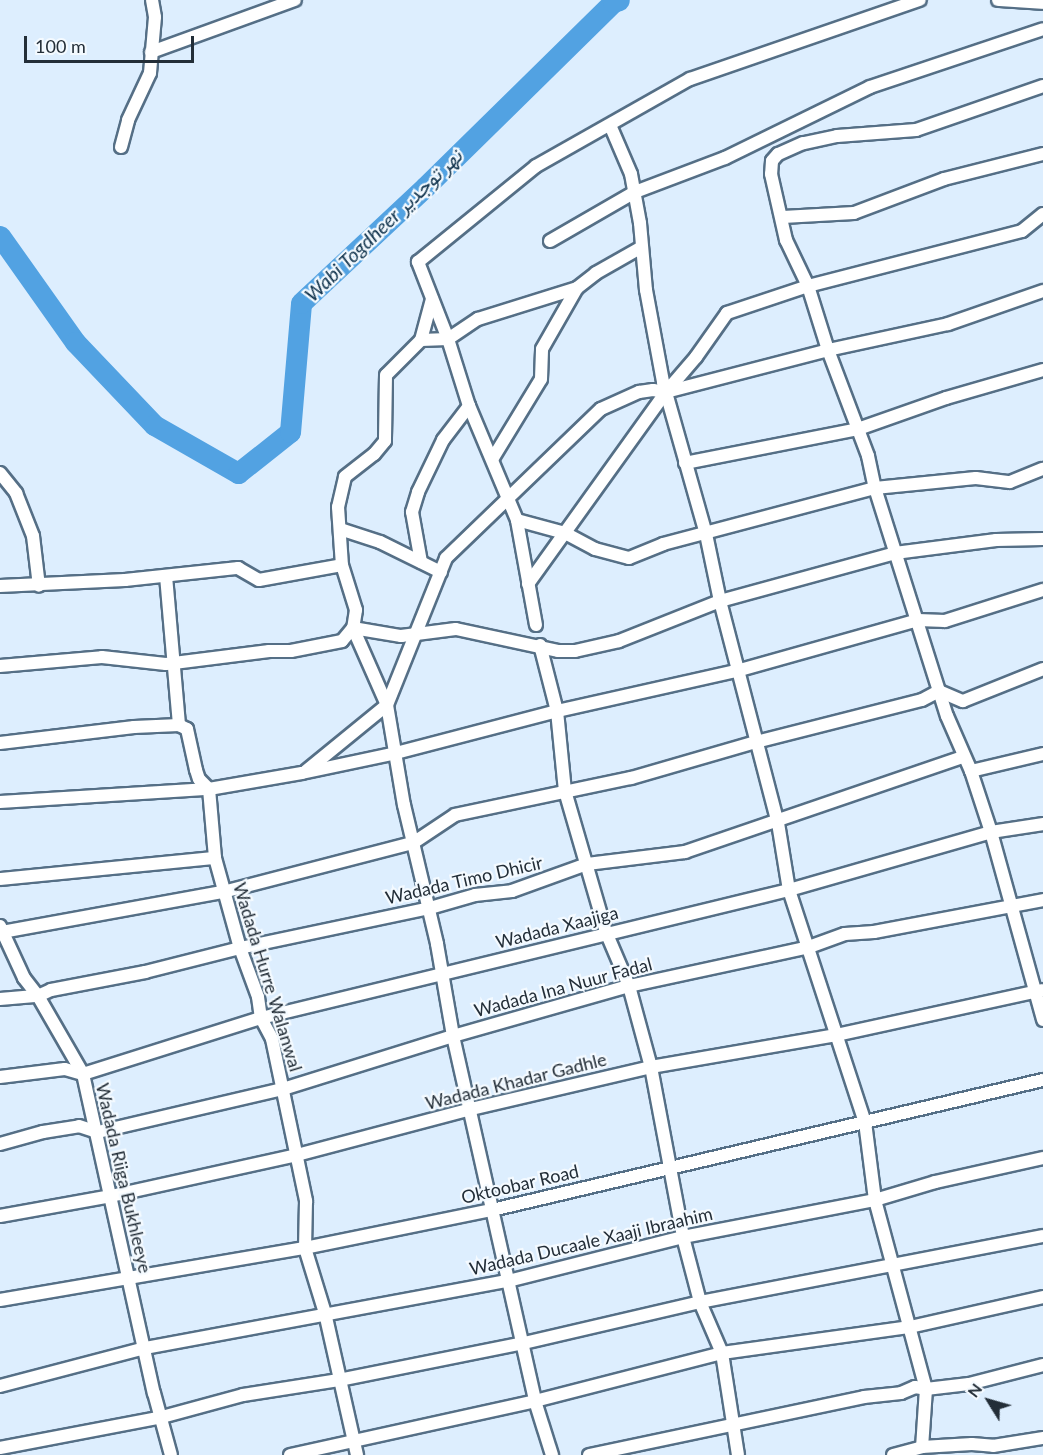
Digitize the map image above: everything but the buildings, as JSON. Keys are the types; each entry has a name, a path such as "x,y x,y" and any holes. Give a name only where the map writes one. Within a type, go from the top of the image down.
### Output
{"street":[{"path":"121,147 128,120 150,73 155,17 152,0"},
{"path":"151,52 295,0"},
{"path":"536,625 517,520 493,458 469,406 448,339 418,262 536,166 690,79 920,0"},
{"path":"998,0 1043,3"},
{"path":"550,241 635,192 725,158 870,87 1043,29"},
{"path":"1043,86 916,130 837,136 783,151 772,161 771,174 791,253 808,286 828,350 858,429 939,691 991,832 1039,991 1043,1020"},
{"path":"610,124 631,174 640,248 666,392 706,534 720,601 740,670 756,742 778,823 789,890 865,1122 875,1200 926,1389 922,1447"},
{"path":"783,217 854,213 944,178 1043,154"},
{"path":"528,584 666,392 696,357 727,313 808,286 1023,231 1043,214"},
{"path":"421,340 448,339 478,319 577,288 596,273 640,248"},
{"path":"493,458 541,379 542,349 577,288"},
{"path":"302,773 387,705 446,558 601,409 639,392 653,390 666,392 828,350 948,324 1043,291"},
{"path":"0,666 102,657 174,663 306,649 342,641 353,628 356,610 342,565 338,507 345,477 374,454 385,441 386,375 421,340 432,299"},
{"path":"685,463 858,429 946,398 1043,370"},
{"path":"421,562 412,512 418,492 443,440 469,406"},
{"path":"517,520 565,533 595,549 629,558 663,544 875,488 976,478 1010,482 1043,469"},
{"path":"0,473 16,493 33,536 39,586"},
{"path":"340,529 380,542 441,572"},
{"path":"353,628 401,636 456,629 540,645 558,651 574,651 620,641 720,601 895,553 996,540 1043,539"},
{"path":"0,586 39,586 238,568 259,580 342,565"},
{"path":"166,576 179,725"},
{"path":"0,802 209,789 302,773 396,753 557,711 740,670 918,620 945,621 1043,590"},
{"path":"353,628 387,705 413,843 430,908 453,1036 524,1343 535,1401 552,1455"},
{"path":"540,645 557,711 565,791 606,932 629,986 651,1067 683,1237 700,1302 722,1353 738,1455"},
{"path":"939,691 963,701 1043,669"},
{"path":"1,928 223,892 413,843 455,815 631,778 756,742 922,700 939,691"},
{"path":"0,743 134,727 179,725 187,729 199,779 209,789"},
{"path":"970,771 1043,754"},
{"name":"Wadada Timo Dhicir","path":"0,999 38,996 51,990 145,972 240,948 430,908 475,895 512,891 587,864 685,852 778,823 963,757"},
{"name":"Wadada Hurre Walanwal","path":"209,789 215,858 240,948 258,997 261,1018 272,1039 306,1201 306,1248 325,1314 357,1455"},
{"name":"Wadada Xaajiga","path":"82,1074 261,1018 443,975 606,932 789,890 991,832 1043,824"},
{"path":"0,879 215,858"},
{"name":"Wadada Ina Nuur Fadal","path":"98,1132 283,1089 453,1036 629,986 809,946 845,934 874,932 1043,900"},
{"name":"Wadada Riiga Bukhleeye","path":"1,928 24,978 38,996 82,1074 98,1132 128,1277 171,1455"},
{"name":"Wadada Khadar Gadhle","path":"0,1216 111,1196 297,1155 471,1109 651,1067 836,1035 1039,991"},
{"path":"0,1077 65,1069 82,1074"},
{"name":"Oktoobar Road","path":"0,1300 306,1248 492,1210 1043,1080"},
{"path":"0,1144 43,1132 79,1126 98,1132"},
{"name":"Wadada Ducaale Xaaji Ibraahim","path":"0,1386 145,1347 508,1281 683,1237 875,1200 935,1182 1043,1158"},
{"path":"0,1448 29,1440 162,1417 243,1395 339,1380 524,1343 700,1302 1043,1236"},
{"path":"290,1455 535,1401 722,1353 910,1327 1043,1297"},
{"path":"589,1455 864,1397 901,1393 915,1387 926,1389 969,1384 1043,1365"},
{"path":"893,1455 922,1447 975,1450 1043,1438"}],"waterway":[{"name":"Wabi Togdheer نهر توجدير","path":"0,236 75,342 154,425 238,473 290,432 301,303 425,187 613,2 619,0"}]}
